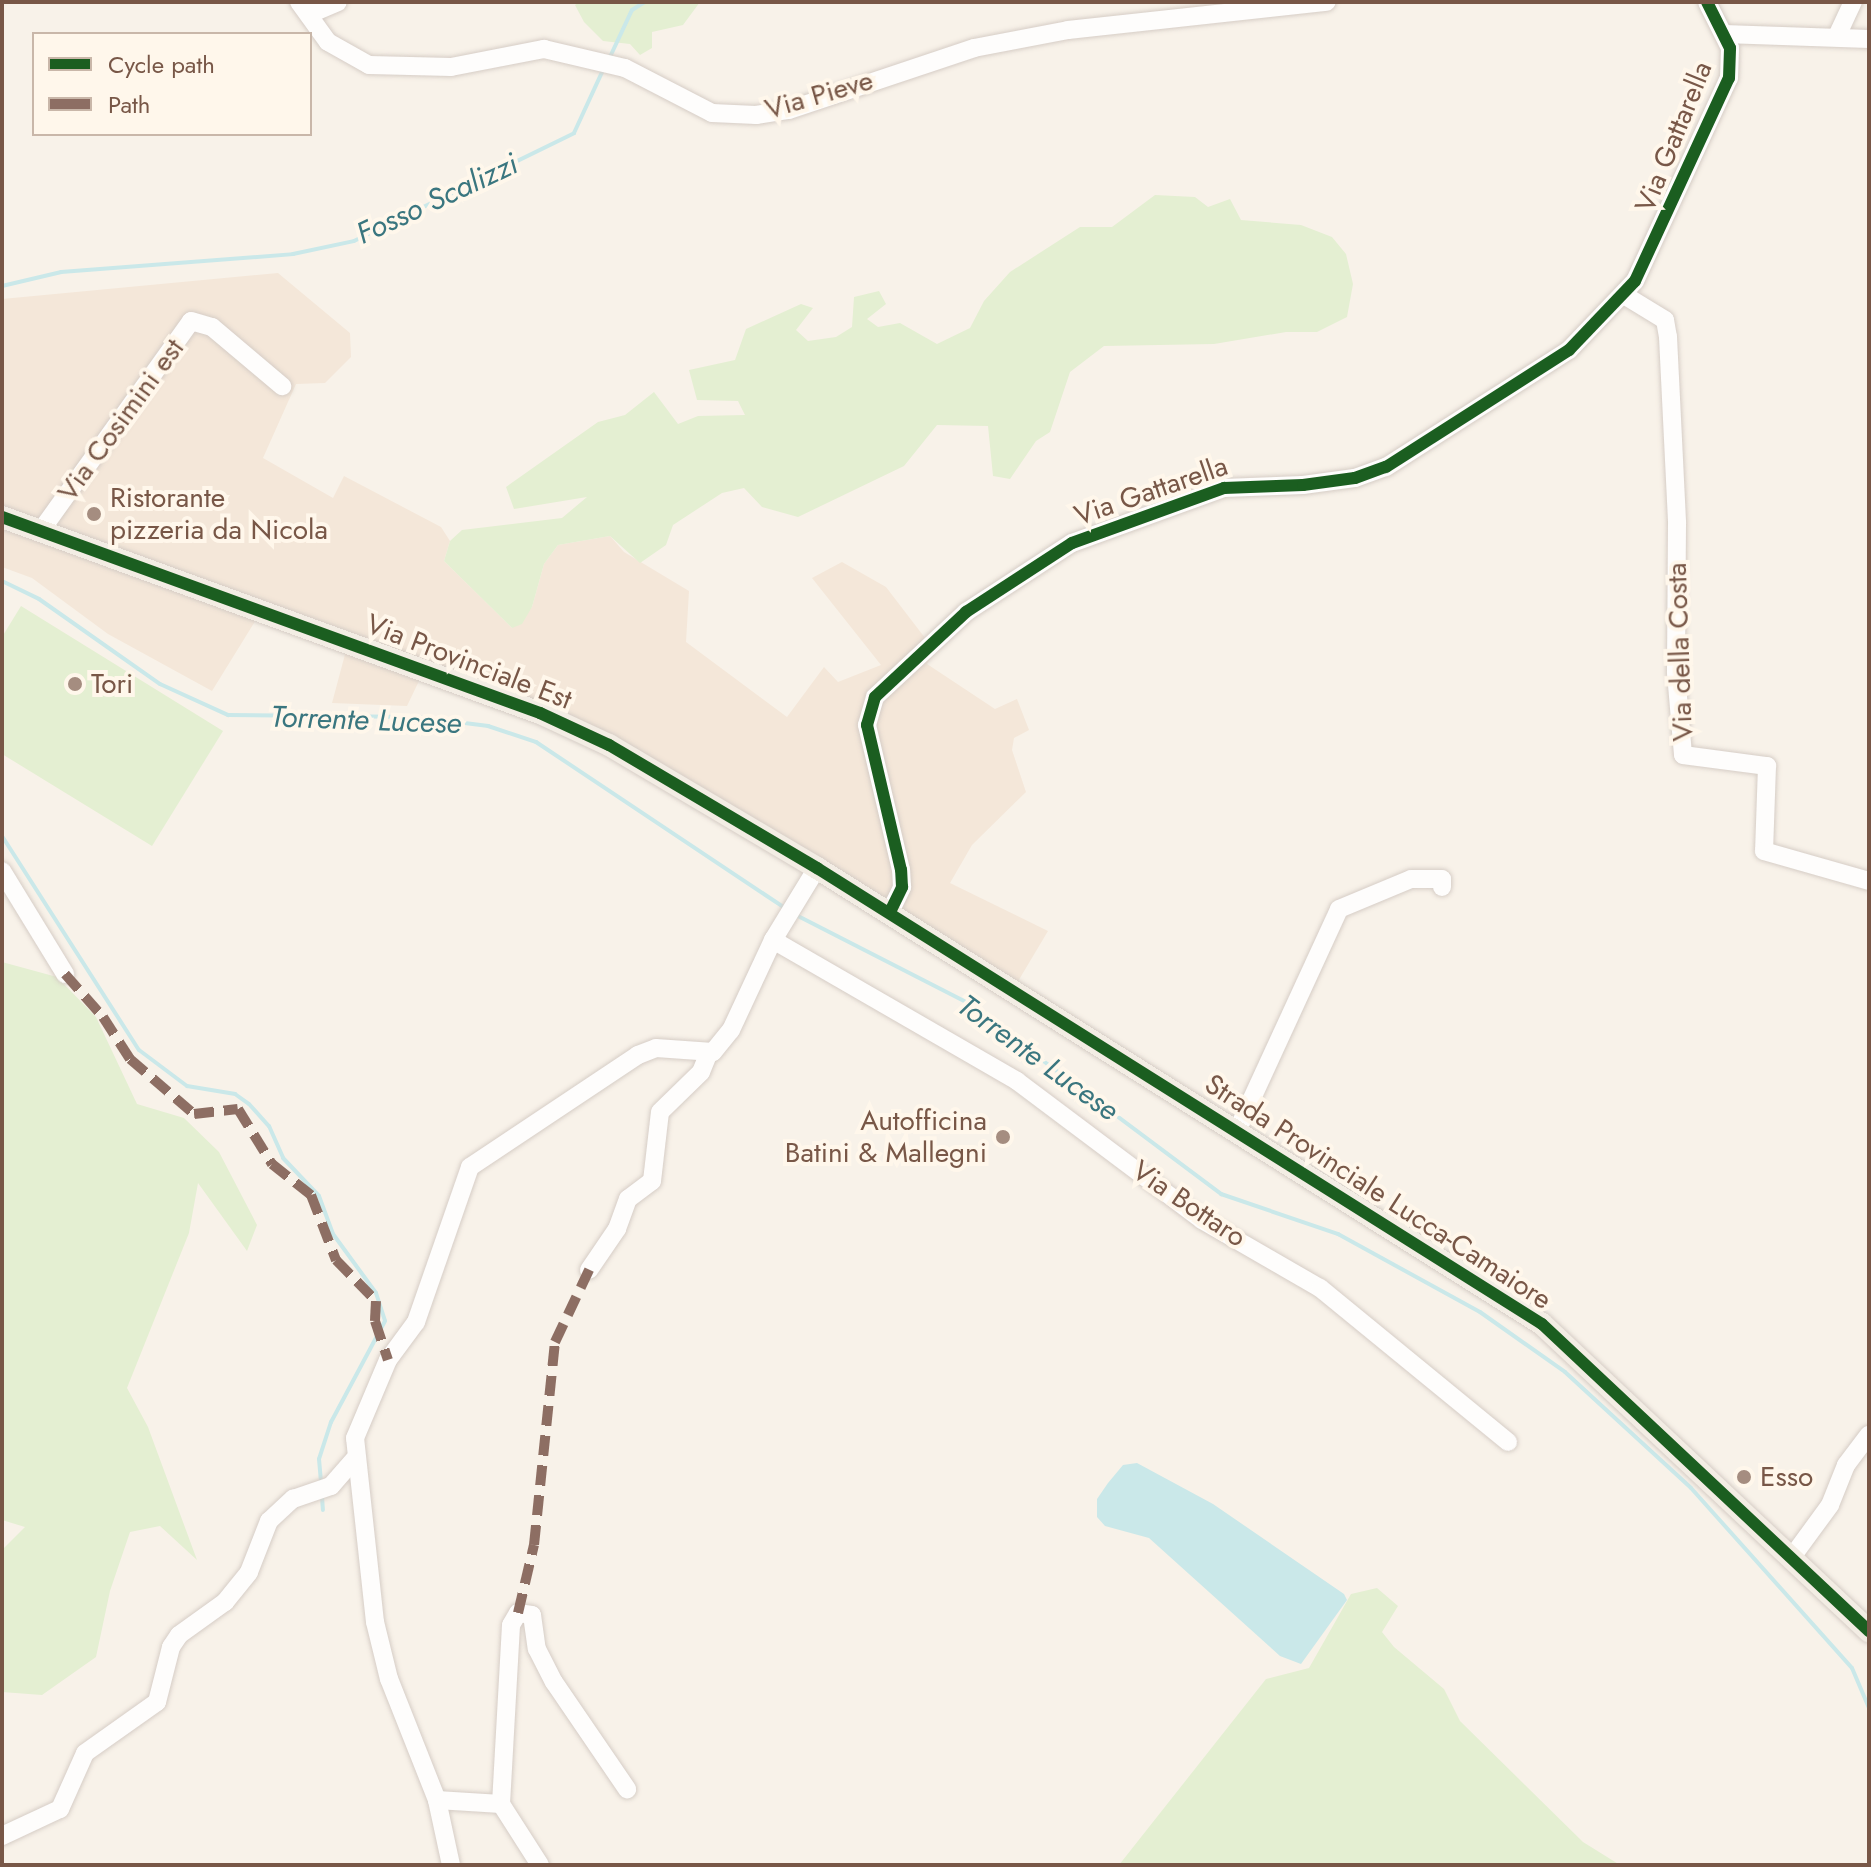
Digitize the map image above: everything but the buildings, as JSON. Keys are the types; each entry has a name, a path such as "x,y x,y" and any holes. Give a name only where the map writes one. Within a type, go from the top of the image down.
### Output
{"main road":[{"name":"Via Provinciale Est","path":"2,517 540,713 609,745 890,912"},
{"name":"Strada Provinciale Lucca-Camaiore","path":"890,912 1542,1324 1869,1631"}],"street":[{"path":"305,8 338,2"},
{"name":"Via Pieve","path":"305,8 328,42 369,65 451,67 544,49 625,68 712,113 756,115 789,110 974,48 1068,30 1326,2"},
{"name":"Via Gattarella","path":"890,912 902,887 901,870 868,709 875,697 966,612 1072,543 1224,488 1303,485 1355,478 1386,467 1569,350 1624,295 1667,219 1729,78 1732,63 1724,34 1707,2"},
{"path":"1837,36 1853,2"},
{"path":"1724,34 1869,39"},
{"name":"Via della Costa","path":"1624,295 1665,320 1668,337 1677,524 1676,673 1683,755 1767,766 1764,851 1869,881"},
{"name":"Via Cosimini est","path":"40,532 191,321 212,327 282,386"},
{"path":"589,1270 617,1229 628,1199 652,1181 660,1112 701,1072 708,1055 731,1030 776,937 817,868"},
{"path":"2,871 65,974"},
{"path":"1237,1131 1339,909 1411,879 1442,879 1442,887"},
{"name":"Via Bottaro","path":"776,937 1017,1081 1202,1220 1320,1288 1508,1442"},
{"path":"451,1865 437,1800 389,1679 375,1622 354,1460 355,1438 382,1373 416,1322 432,1285 470,1167 638,1055 656,1048 708,1055"},
{"path":"1792,1557 1830,1505 1846,1465 1869,1435"},
{"path":"2,1836 60,1809 85,1753 157,1702 171,1647 179,1635 225,1602 249,1572 269,1521 293,1499 331,1486 354,1460"},
{"path":"540,1865 501,1804 511,1625 518,1613 532,1615 537,1649 554,1682 627,1789"},
{"path":"437,1800 501,1804"}],"shaded area":[{"path":"278,273 350,333 351,357 325,383 296,384 263,458 333,498 344,476 441,527 450,541 444,561 512,628 532,607 544,564 558,545 610,536 624,552 689,591 686,642 787,717 824,667 838,682 881,665 812,578 842,562 886,587 935,651 927,664 995,709 1017,699 1029,730 1014,738 1012,750 1026,792 972,845 950,883 1048,931 1017,983 879,895 428,662 407,706 332,703 351,632 267,602 212,691 108,634 32,578 2,567 2,299"}],"green space":[{"path":"579,2 700,2 683,25 652,32 652,48 640,55 630,44 603,41 584,22 575,5"},
{"path":"1155,195 1195,197 1208,207 1230,199 1241,220 1301,225 1332,237 1346,254 1353,284 1347,317 1317,332 1286,332 1214,344 1104,346 1070,372 1050,432 1036,441 1010,479 993,476 988,426 937,425 904,466 798,517 762,507 744,488 722,493 673,525 666,545 640,563 610,536 558,545 544,564 532,607 522,624 512,628 444,561 450,541 462,530 562,518 587,497 514,509 506,487 598,422 625,415 654,392 678,424 698,416 745,415 738,401 697,400 689,370 735,360 746,329 801,304 813,308 796,330 808,341 836,337 852,327 854,297 879,291 886,304 867,319 878,327 900,323 937,344 970,328 984,301 1010,272 1080,227 1112,227"},
{"name":"Tori","path":"21,606 223,731 152,846 2,754 2,637"},
{"path":"2,962 57,977 96,1017 137,1104 184,1118 219,1152 257,1225 247,1251 198,1183 189,1233 127,1388 148,1427 197,1560 160,1526 130,1532 110,1591 96,1657 42,1695 2,1692 2,1550 25,1527 2,1520"},
{"path":"1377,1588 1398,1606 1382,1632 1394,1647 1444,1689 1460,1721 1583,1842 1620,1865 1119,1865 1266,1679 1309,1668 1351,1594"}],"water":[{"path":"1137,1463 1213,1504 1344,1594 1347,1600 1301,1664 1280,1656 1149,1538 1105,1526 1097,1517 1097,1499 1108,1483 1123,1465"}],"waterway":[{"name":"Fosso Scalizzi","path":"609,59 632,10 645,2"},
{"name":"Fosso Scalizzi","path":"2,286 61,272 293,254 354,241 574,133 603,70"},
{"name":"Torrente Lucese","path":"2,581 39,599 160,684 228,715 417,717 488,726 536,742 785,908"},
{"path":"2,836 139,1050 187,1086 235,1094 249,1104 269,1126 283,1158 319,1196 333,1234 376,1293 385,1321 331,1422 319,1459 321,1484"},
{"name":"Torrente Lucese","path":"796,915 976,1007 1004,1039 1034,1054 1221,1194 1338,1234 1480,1312 1565,1372 1691,1488 1852,1668 1869,1708"},
{"path":"322,1497 323,1510"}],"marked path":[{"path":"65,974 103,1017 130,1059 194,1114 238,1109 272,1164 311,1195 336,1260 376,1301 375,1321 388,1360"},
{"path":"518,1613 534,1545 555,1342 589,1270"}],"cycle path":[{"path":"890,912 902,887 901,870 867,725 875,697 966,612 1072,543 1224,488 1303,485 1355,478 1386,467 1569,350 1635,281 1729,78 1730,48 1707,2"},
{"path":"2,517 540,713 609,745 817,868 1542,1324 1869,1631"}],"place":[{"name":"Ristorante pizzeria da Nicola","path":"94,514"},
{"name":"Tori","path":"75,684"},
{"name":"Autofficina Batini & Mallegni","path":"1003,1137"},
{"name":"Esso","path":"1744,1477"}]}
